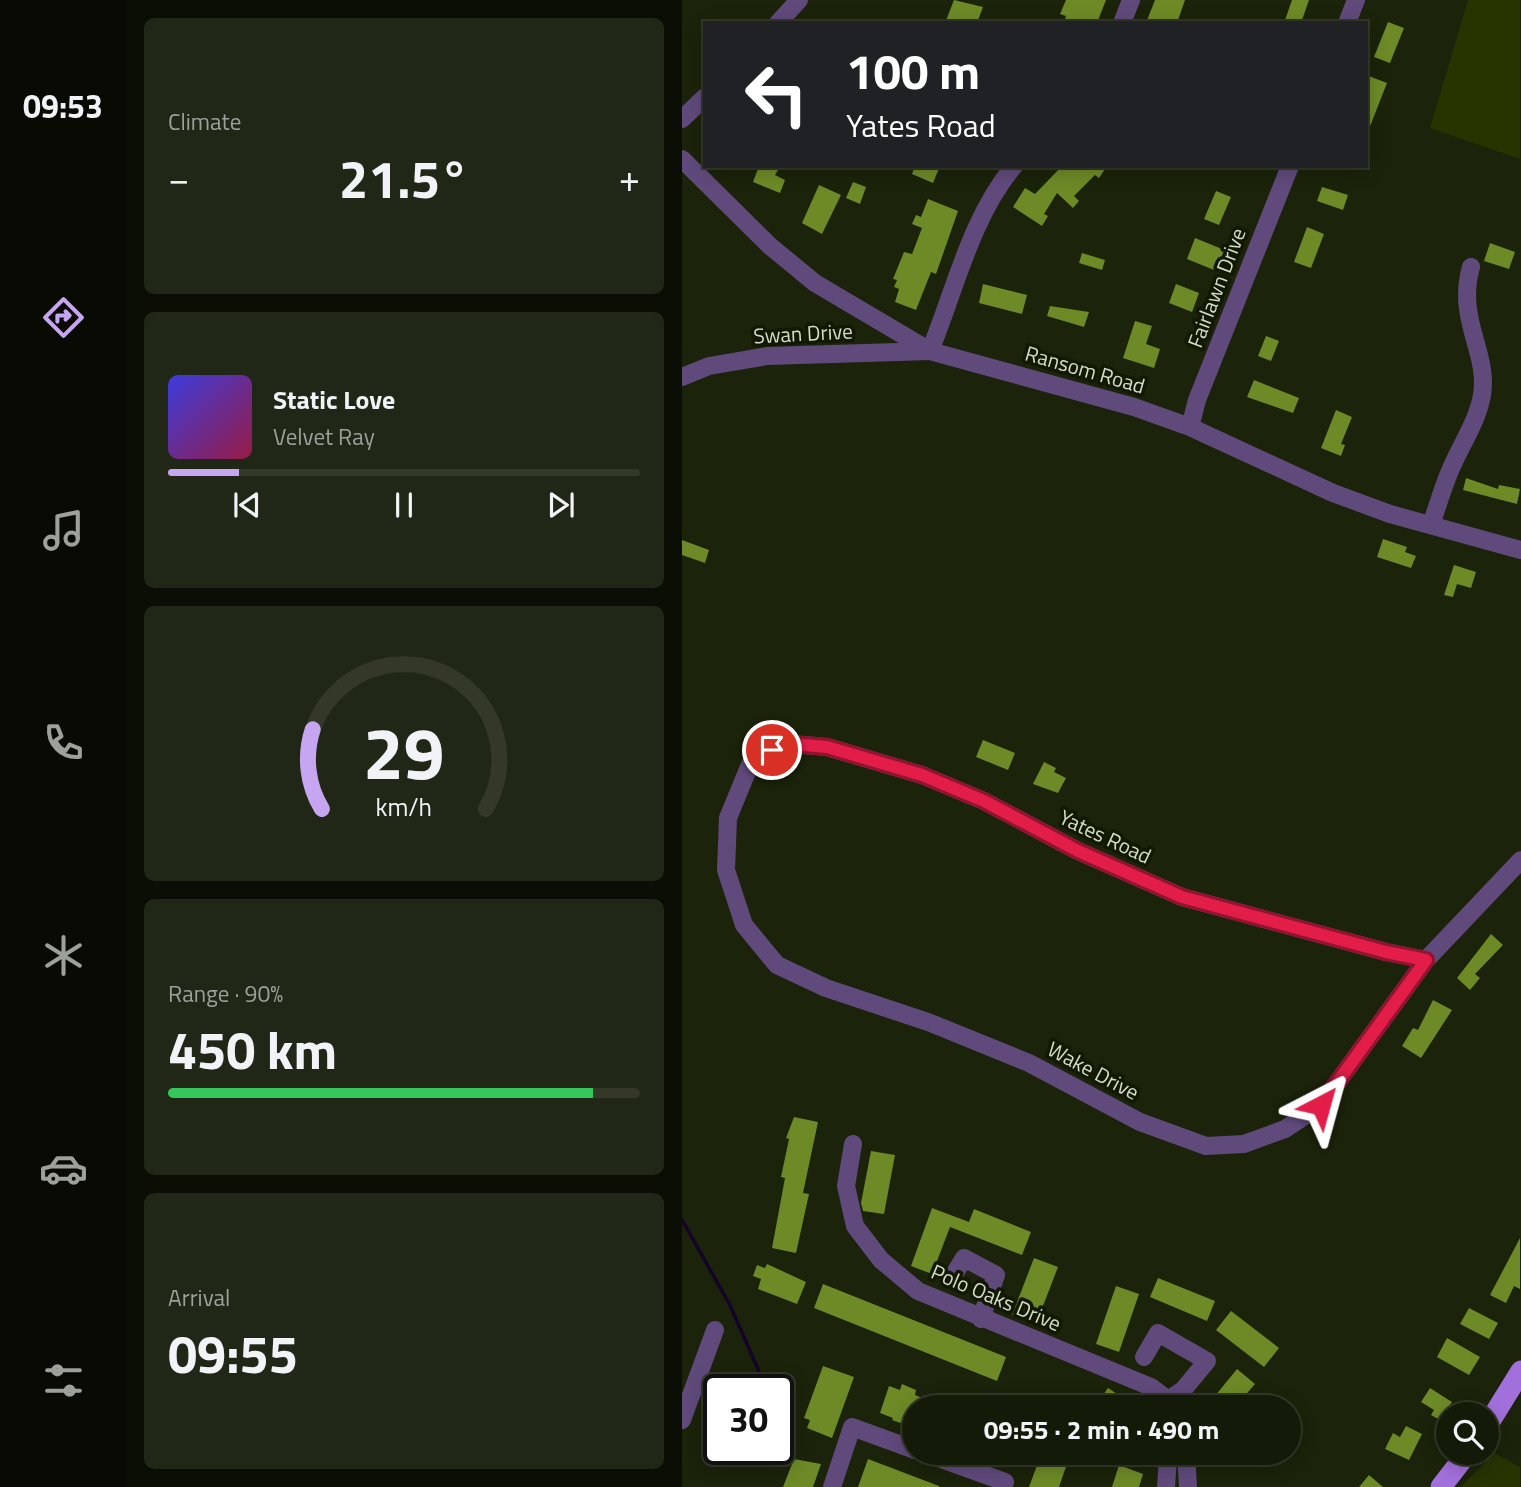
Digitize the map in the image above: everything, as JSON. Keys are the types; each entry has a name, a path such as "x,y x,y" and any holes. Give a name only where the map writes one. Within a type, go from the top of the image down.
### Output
{"main road":[{"path":"1499,1406 1520,1371"},
{"path":"1441,1487 1458,1465"}],"street":[{"path":"780,21 799,0"},
{"path":"1123,21 1131,0"},
{"path":"1348,21 1356,0"},
{"path":"682,119 703,99"},
{"name":"Ransom Road","path":"683,161 770,246 816,283 930,351 1124,404 1190,427 1333,493 1520,550"},
{"path":"930,351 977,227 995,189 1012,168"},
{"name":"Fairlawn Drive","path":"1190,427 1197,400 1289,168"},
{"path":"1431,525 1482,394 1482,377 1467,314 1466,285 1471,267"},
{"name":"Swan Drive","path":"682,377 709,366 767,356 930,351"},
{"name":"Yates Road","path":"772,750 792,744 827,747 922,775 984,801 1078,851 1182,897 1386,952 1426,960"},
{"name":"Wake Drive","path":"772,750 762,752 751,762 728,818 726,870 744,925 777,965 826,988 928,1022 1029,1063 1140,1122 1206,1146 1244,1144 1285,1129 1321,1105 1426,960 1520,860"},
{"name":"Polo Oaks Drive","path":"853,1144 846,1186 855,1226 881,1260 918,1291 981,1319 1115,1371 1151,1387 1159,1395"},
{"path":"952,1278 964,1258 996,1275 981,1319"},
{"path":"682,1420 715,1330"},
{"path":"1144,1357 1158,1333 1207,1361 1178,1395"},
{"path":"832,1487 852,1427 902,1445"},
{"path":"958,1465 1005,1482 1003,1487"},
{"path":"1166,1487 1168,1465"},
{"path":"1186,1465 1188,1487"}],"green space":[{"path":"1468,0 1520,0 1520,159 1430,128"},
{"path":"1499,1456 1520,1467 1520,1487 1461,1487 1482,1465 1499,1465"}],"building":[{"path":"954,0 983,7 978,21 946,21"},
{"path":"1066,0 1106,0 1098,21 1065,21 1066,16 1060,14"},
{"path":"1155,0 1185,0 1178,21 1147,21"},
{"path":"1292,0 1309,0 1302,21 1285,21"},
{"path":"1388,22 1404,28 1390,63 1374,57"},
{"path":"1368,76 1387,83 1368,131"},
{"path":"758,168 778,170 775,175 785,180 780,193 753,182"},
{"path":"914,168 939,168 933,183 912,174"},
{"path":"1060,168 1106,168 1099,178 1095,175 1074,196 1079,201 1073,208 1057,193 1044,214 1048,216 1042,226 1013,207 1025,188 1035,194"},
{"path":"853,182 866,187 860,204 846,198"},
{"path":"819,185 841,195 822,234 802,223"},
{"path":"1322,187 1348,195 1343,210 1317,201"},
{"path":"1216,191 1231,197 1219,225 1204,219"},
{"path":"928,199 958,211 936,274 931,272 916,310 895,302 899,289 894,287 897,280 893,279 904,252 912,254 922,228 912,224 916,215 921,217"},
{"path":"1307,227 1324,234 1311,268 1294,262"},
{"path":"1195,238 1227,251 1221,264 1217,262 1214,270 1187,259"},
{"path":"1490,243 1515,252 1509,269 1484,261"},
{"path":"1082,253 1105,260 1102,270 1079,263"},
{"path":"983,284 1027,295 1022,314 979,303"},
{"path":"1176,284 1199,293 1192,312 1169,303"},
{"path":"1050,306 1089,312 1084,327 1047,316"},
{"path":"1135,321 1152,326 1146,344 1160,349 1154,368 1123,358"},
{"path":"1266,336 1279,341 1271,361 1258,356"},
{"path":"1254,380 1299,398 1293,413 1247,397"},
{"path":"1336,410 1352,417 1341,444 1345,445 1341,456 1321,448"},
{"path":"1466,478 1498,489 1499,485 1520,489 1517,504 1463,490"},
{"path":"1383,539 1407,547 1405,552 1416,556 1411,568 1377,557"},
{"path":"682,540 709,550 705,563 682,555"},
{"path":"1454,565 1476,572 1471,588 1457,584 1453,597 1444,595"},
{"path":"983,740 1015,753 1008,770 976,757"},
{"path":"1044,762 1056,768 1054,772 1066,778 1058,793 1033,784"},
{"path":"1491,934 1503,945 1475,974 1480,978 1470,990 1457,978"},
{"path":"1433,1000 1452,1010 1421,1058 1402,1046 1413,1028 1418,1030"},
{"path":"794,1117 818,1122 803,1193 809,1194 796,1253 772,1248 785,1178 781,1177 789,1139 786,1138"},
{"path":"871,1151 895,1155 884,1214 863,1211 861,1203"},
{"path":"932,1208 969,1222 974,1209 1031,1232 1022,1255 950,1227 932,1274 911,1266"},
{"path":"1520,1238 1520,1289 1514,1286 1506,1303 1490,1295"},
{"path":"1034,1258 1058,1267 1036,1324 1012,1315"},
{"path":"767,1264 806,1282 797,1304 758,1289 761,1279 753,1276 757,1265 765,1268"},
{"path":"1158,1278 1215,1301 1207,1321 1150,1297"},
{"path":"823,1284 1006,1357 997,1381 814,1308"},
{"path":"1116,1286 1139,1294 1119,1352 1096,1344"},
{"path":"1469,1308 1498,1323 1489,1339 1460,1324"},
{"path":"1231,1311 1279,1348 1264,1367 1216,1330"},
{"path":"1447,1338 1480,1357 1469,1375 1437,1357"},
{"path":"823,1366 854,1377 832,1438 807,1428 810,1420 804,1418"},
{"path":"1237,1369 1255,1384 1245,1395 1216,1395"},
{"path":"902,1384 916,1390 915,1395 902,1395 902,1423 880,1413 889,1386 900,1390"},
{"path":"1108,1388 1119,1395 1103,1395"},
{"path":"1430,1388 1452,1402 1436,1402 1436,1418 1431,1415 1434,1410 1421,1402"},
{"path":"1406,1426 1422,1434 1409,1460 1385,1449 1393,1433 1400,1437"},
{"path":"794,1459 821,1464 813,1487 783,1487 792,1465 794,1465"},
{"path":"868,1459 939,1486 939,1487 858,1487"},
{"path":"1037,1465 1067,1465 1059,1487 1029,1487"},
{"path":"1119,1465 1143,1474 1139,1487 1112,1487"},
{"path":"1369,1475 1383,1487 1359,1487"}],"waterway":[{"path":"682,1220 730,1305 760,1374"}],"route":[{"path":"772,750 792,744 827,747 922,775 984,801 1078,851 1182,897 1386,952 1426,960 1341,1081 1321,1105"}]}
